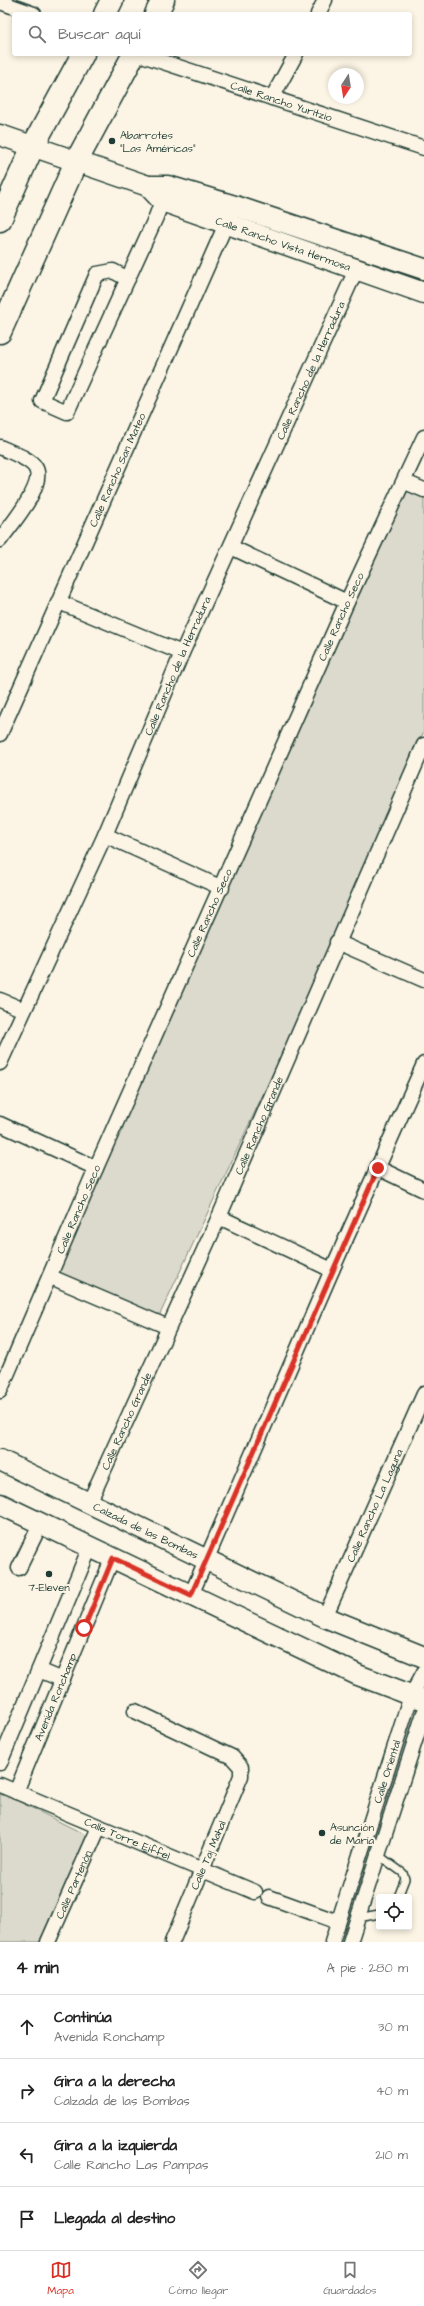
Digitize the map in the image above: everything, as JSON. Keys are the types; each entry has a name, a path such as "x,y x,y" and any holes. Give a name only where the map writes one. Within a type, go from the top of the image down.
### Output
{"main road":[{"path":"106,12 112,0"},
{"path":"157,12 163,0"},
{"path":"0,220 33,146 82,56"},
{"path":"0,332 76,162 133,56"},
{"name":"Calle Rancho Vista Hermosa","path":"0,135 148,186 227,224 356,270 422,287"},
{"name":"Calle Rancho Vista Hermosa","path":"165,194 235,206 424,269"},
{"name":"Calzada de las Bombas","path":"0,1460 206,1561 326,1617 424,1657"},
{"path":"0,1504 358,1675 417,1698"}],"street":[{"path":"319,12 325,0"},
{"path":"0,2 28,12"},
{"name":"Calle Rancho Yuritzio","path":"145,56 424,148"},
{"path":"272,98 295,56"},
{"path":"128,279 113,272 97,274 42,401 67,412 128,279 165,194"},
{"name":"Calle Rancho San Mateo","path":"0,734 235,206"},
{"name":"Calle Rancho de la Herradura","path":"0,1062 104,835 182,653 356,270"},
{"name":"Calle Rancho Seco","path":"0,1391 96,1168 222,888 347,602 405,482 424,437"},
{"path":"0,447 35,467 38,475 36,488 0,540"},
{"path":"405,482 424,490"},
{"path":"231,547 347,602"},
{"path":"59,602 182,653"},
{"name":"Calle Rancho Grande","path":"89,1504 219,1217 337,942 424,745"},
{"path":"104,835 222,888"},
{"path":"337,942 424,980"},
{"path":"0,1000 24,1010"},
{"path":"191,1595 332,1270 424,1064"},
{"path":"0,1124 96,1168"},
{"path":"378,1168 424,1190"},
{"path":"219,1217 332,1270"},
{"path":"50,1277 168,1327"},
{"name":"Calle Rancho La Laguna","path":"326,1617 424,1394"},
{"path":"19,1568 41,1523"},
{"path":"0,1763 90,1547"},
{"name":"Avenida Ronchamp","path":"16,1792 113,1558"},
{"path":"39,1670 63,1680"},
{"name":"Calle Oriental","path":"332,1942 417,1698 424,1672"},
{"name":"Calle Taj Mahal","path":"135,1711 232,1757 241,1767 242,1776 172,1942"},
{"name":"Calle Oriental","path":"350,1942 377,1854 424,1714"},
{"name":"Calle Torre Eiffel","path":"0,1785 255,1892"},
{"name":"Calle Partenón","path":"48,1942 98,1827"},
{"path":"270,1897 338,1922"}],"lane":[{"path":"377,1854 403,1873 404,1879 399,1894"},
{"path":"357,1918 376,1915"}],"shaded area":[{"path":"405,483 424,493 424,731 335,941 154,1327 52,1283"},
{"path":"0,1792 88,1836 43,1942 0,1942"}],"place":[{"name":"Abarrotes \"Las Américas\"","path":"112,141"},
{"name":"7-Eleven","path":"49,1574"},
{"name":"Asunción de María","path":"322,1833"}],"route":[{"path":"84,1628 113,1558 191,1595 332,1270 378,1168"}]}
